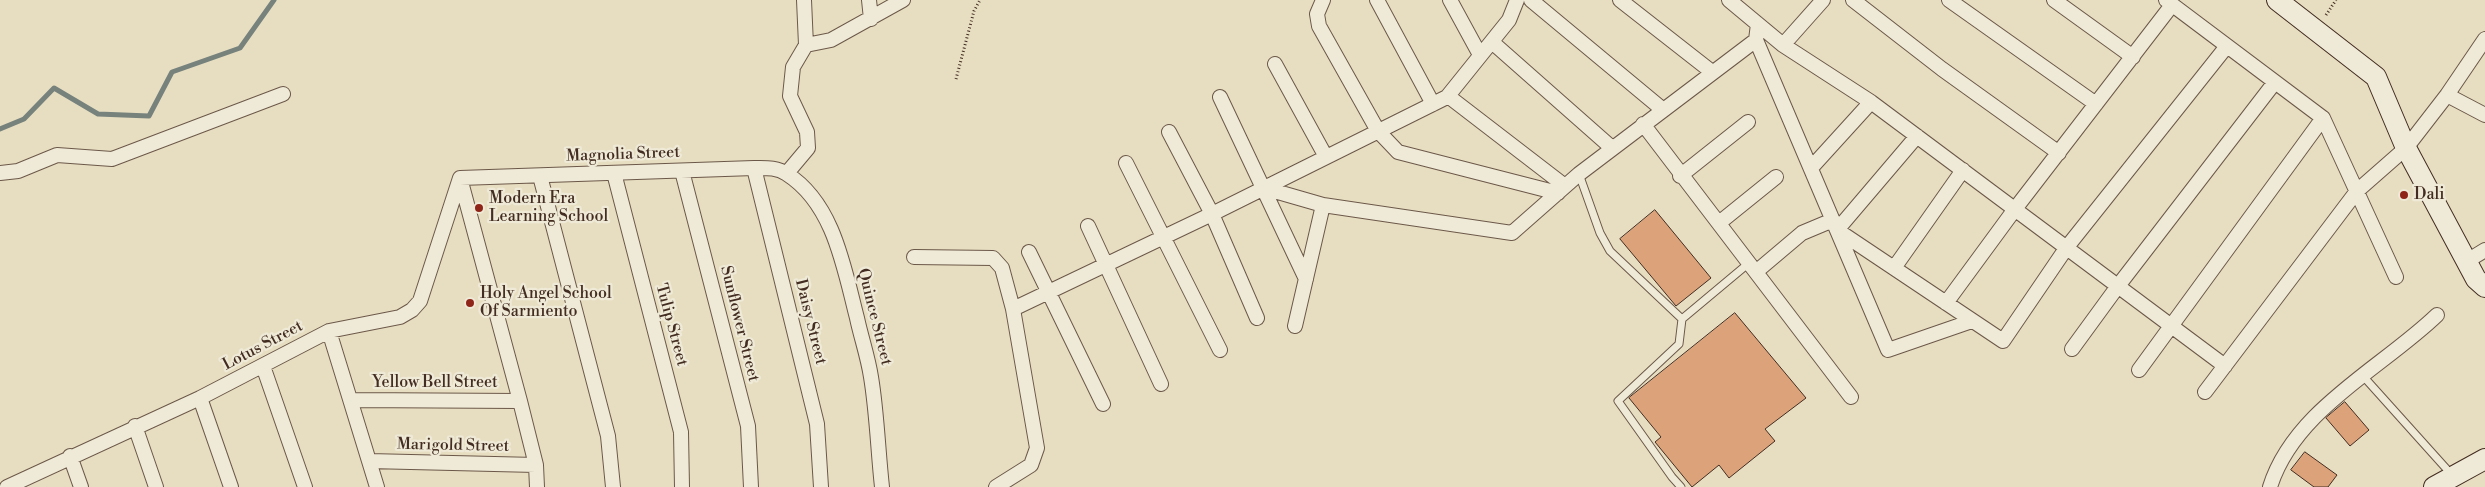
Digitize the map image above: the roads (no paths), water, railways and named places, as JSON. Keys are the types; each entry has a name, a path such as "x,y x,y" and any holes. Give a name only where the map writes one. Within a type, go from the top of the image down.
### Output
{"street":[{"path":"787,173 808,148 807,132 790,96 793,67 806,45 804,0"},
{"path":"869,0 871,19"},
{"path":"806,45 831,40 903,0"},
{"path":"1323,0 1317,14 1319,26 1378,131 1398,152 1407,156 1562,190"},
{"path":"1377,0 1433,104"},
{"path":"1450,0 1480,55"},
{"path":"1014,309 1164,235 1212,214 1448,96 1509,20 1517,0"},
{"path":"1531,0 1662,109"},
{"path":"1620,0 1712,72"},
{"path":"1729,0 1783,45 1871,102 2225,366"},
{"path":"1783,45 1823,0"},
{"path":"1853,0 1942,69 2058,153"},
{"path":"1949,0 2096,104"},
{"path":"2054,0 2132,57"},
{"path":"2277,0 2376,77 2406,148 2476,279 2485,287"},
{"path":"1946,304 2015,209 2132,57 2169,2 2323,118 2396,277"},
{"path":"1758,24 1756,40 1888,350 1972,321"},
{"path":"2205,392 2357,191 2406,148 2447,95 2485,38"},
{"path":"1264,188 1323,205 1512,233 1579,174 1662,109 1756,40"},
{"path":"1492,42 1612,148"},
{"path":"1835,225 1894,268 2003,342 2067,247 2227,46"},
{"path":"1275,64 1326,156"},
{"path":"2072,349 2118,286 2275,82"},
{"path":"0,174 18,170 57,155 112,159 283,94"},
{"path":"2447,95 2485,115"},
{"path":"1448,96 1562,190"},
{"path":"1220,97 1306,279"},
{"path":"1811,168 1871,102"},
{"path":"2140,370 2323,118"},
{"path":"1680,176 1748,122"},
{"path":"1643,124 1680,176 1719,223 1851,397"},
{"path":"1169,132 1212,214 1257,318"},
{"path":"1753,267 1802,233 1835,225 1917,136"},
{"path":"1126,163 1164,235 1220,350"},
{"name":"Magnolia Street","path":"460,178 754,168 769,168 787,173"},
{"name":"Daisy Street","path":"754,168 817,424 821,487"},
{"path":"1894,268 1963,170"},
{"name":"Sunflower Street","path":"682,171 748,426 751,487"},
{"name":"Tulip Street","path":"614,173 681,432 682,487"},
{"name":"Quince Street","path":"787,173 805,189 821,211 835,240 845,273 871,377 882,487"},
{"path":"540,176 608,436 613,487"},
{"path":"1719,223 1776,176"},
{"path":"460,178 536,465 537,487"},
{"name":"Lotus Street","path":"8,487 70,456 200,398 329,331 400,317 412,310 420,301 460,178"},
{"path":"1295,326 1323,205"},
{"path":"1088,226 1161,384"},
{"path":"2467,261 2485,250"},
{"path":"1029,252 1103,404"},
{"path":"914,257 993,258 1002,268 1014,309 1037,448 1031,465 996,487"},
{"path":"2270,487 2277,466 2318,413 2437,315"},
{"path":"329,331 377,487"},
{"path":"264,366 305,487"},
{"path":"200,398 231,487"},
{"name":"Yellow Bell Street","path":"351,400 520,401"},
{"path":"135,426 156,487"},
{"path":"70,456 81,487"},
{"path":"2434,487 2452,475 2485,459"},
{"name":"Marigold Street","path":"370,461 536,465"}],"lane":[{"path":"1579,174 1600,232 1610,251 1682,319"},
{"path":"1681,487 1618,401 1679,344 1682,319 1753,267"},
{"path":"2363,376 2452,475"}],"waterway":[{"path":"0,129 24,119 54,88 98,114 149,116 172,72 240,48 274,0"}],"place":[{"name":"Dali","path":"2404,195"},
{"name":"Modern Era Learning School","path":"479,208"},
{"name":"Holy Angel School Of Sarmiento","path":"470,303"}]}
